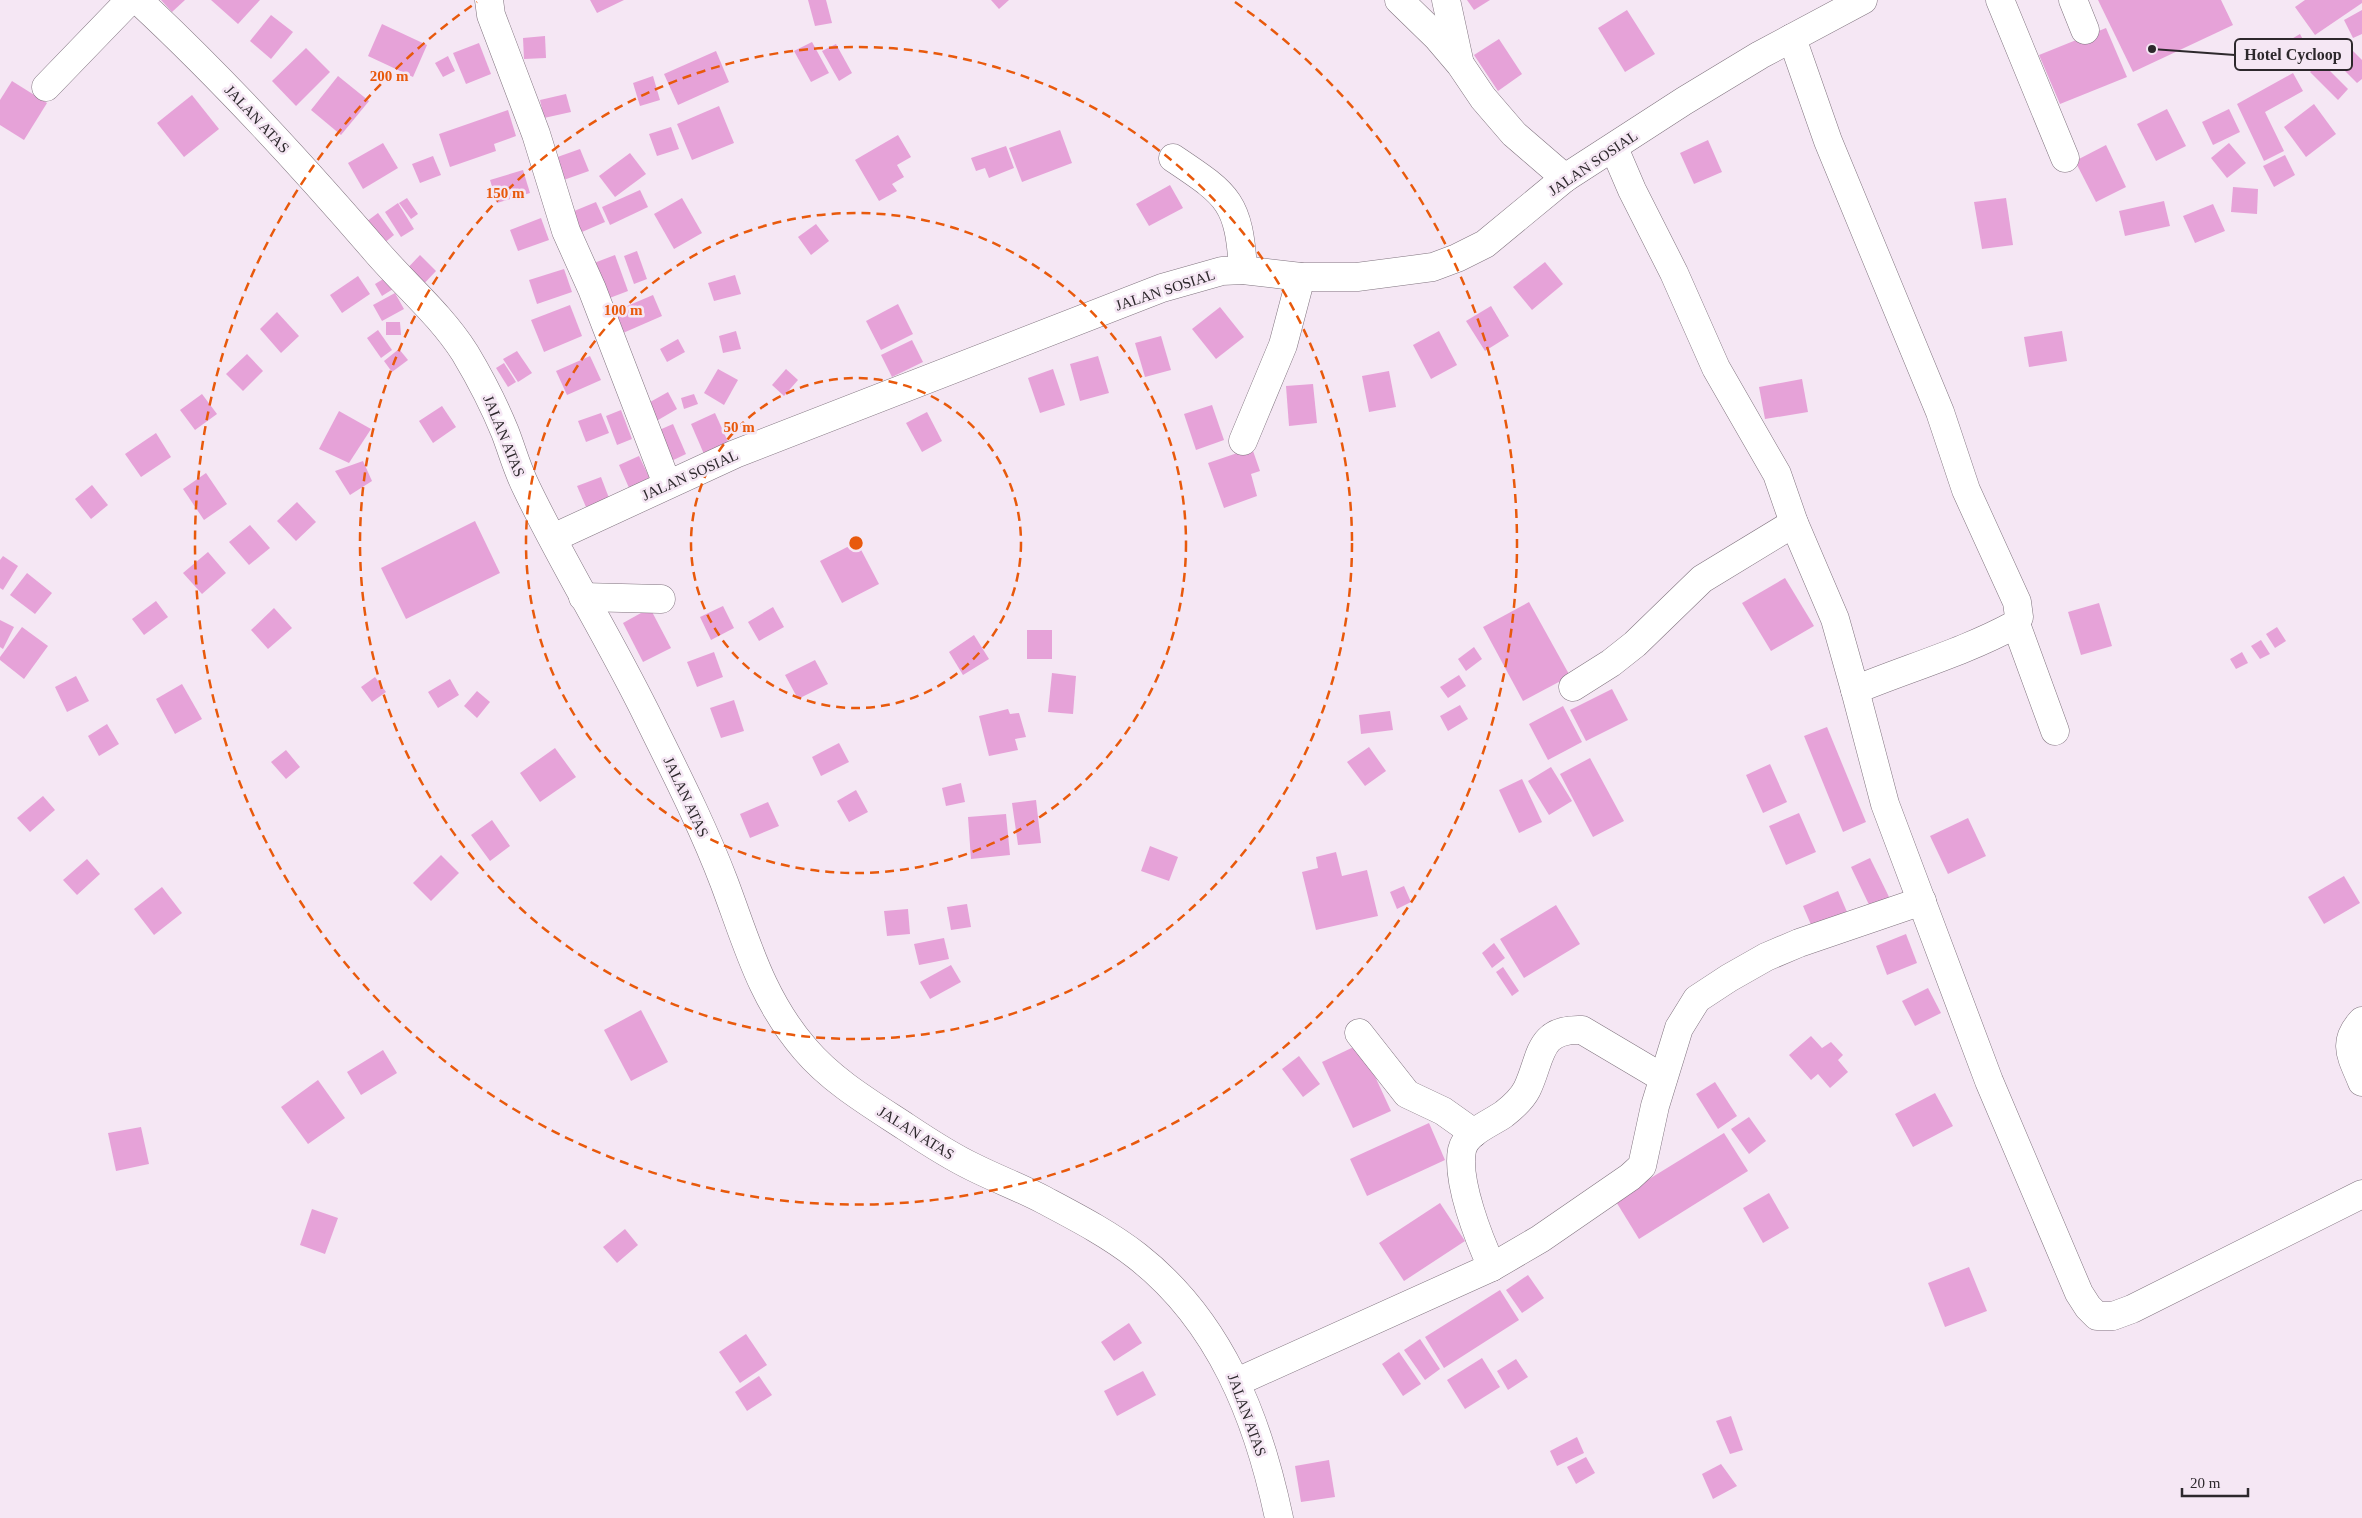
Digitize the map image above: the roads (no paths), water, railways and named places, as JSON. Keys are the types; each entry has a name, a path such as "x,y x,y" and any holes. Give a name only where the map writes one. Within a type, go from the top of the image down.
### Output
{"street":[{"path":"46,87 130,0"},
{"name":"JALAN ATAS","path":"138,0 272,134 378,254 429,305 451,334 484,386 505,432 524,484 583,596 605,632 690,806 724,884 759,978 778,1014 795,1038 829,1072 858,1095 931,1144 970,1166 1040,1198 1096,1228 1133,1252 1154,1270 1191,1310 1216,1343 1237,1382 1265,1463 1279,1518"},
{"path":"488,0 491,15 536,134 566,230 592,289 667,484"},
{"path":"1399,0 1437,37 1460,64 1483,98 1514,134 1565,178"},
{"path":"1446,0 1460,64"},
{"name":"JALAN SOSIAL","path":"553,538 735,454 1162,288 1222,271 1243,270 1301,277 1357,277 1433,267 1457,258 1485,244 1565,178 1684,101 1792,38 1863,0"},
{"path":"2000,0 2065,158"},
{"path":"2073,0 2085,30"},
{"path":"1792,38 1836,160 1933,394 1966,490 2017,602 2019,617 2016,624 1958,651 1908,668 1855,690"},
{"path":"1614,148 1632,190 1674,273 1716,368 1777,474 1794,524 1835,619 1885,804 1989,1081 2079,1293 2088,1307 2098,1316 2113,1316 2132,1309 2362,1194"},
{"path":"1173,158 1213,185 1229,202 1238,226 1243,270"},
{"path":"1243,441 1283,345 1301,277"},
{"path":"1573,687 1612,663 1635,644 1702,579 1794,524"},
{"path":"583,596 661,599"},
{"path":"2016,624 2055,731"},
{"path":"1237,1382 1492,1267 1560,1226 1630,1177 1642,1166 1662,1078 1679,1028 1697,999 1766,957 1799,943 1922,901"},
{"path":"2362,1021 2350,1035 2350,1046 2362,1082"},
{"path":"1492,1267 1478,1237 1464,1182 1462,1150 1474,1133 1518,1102 1526,1091 1542,1048 1550,1038 1560,1032 1582,1030 1662,1078"},
{"path":"1359,1033 1407,1094 1443,1111 1457,1123 1474,1133"}],"place":[{"name":"Hotel Cycloop","path":"2152,49"}]}
